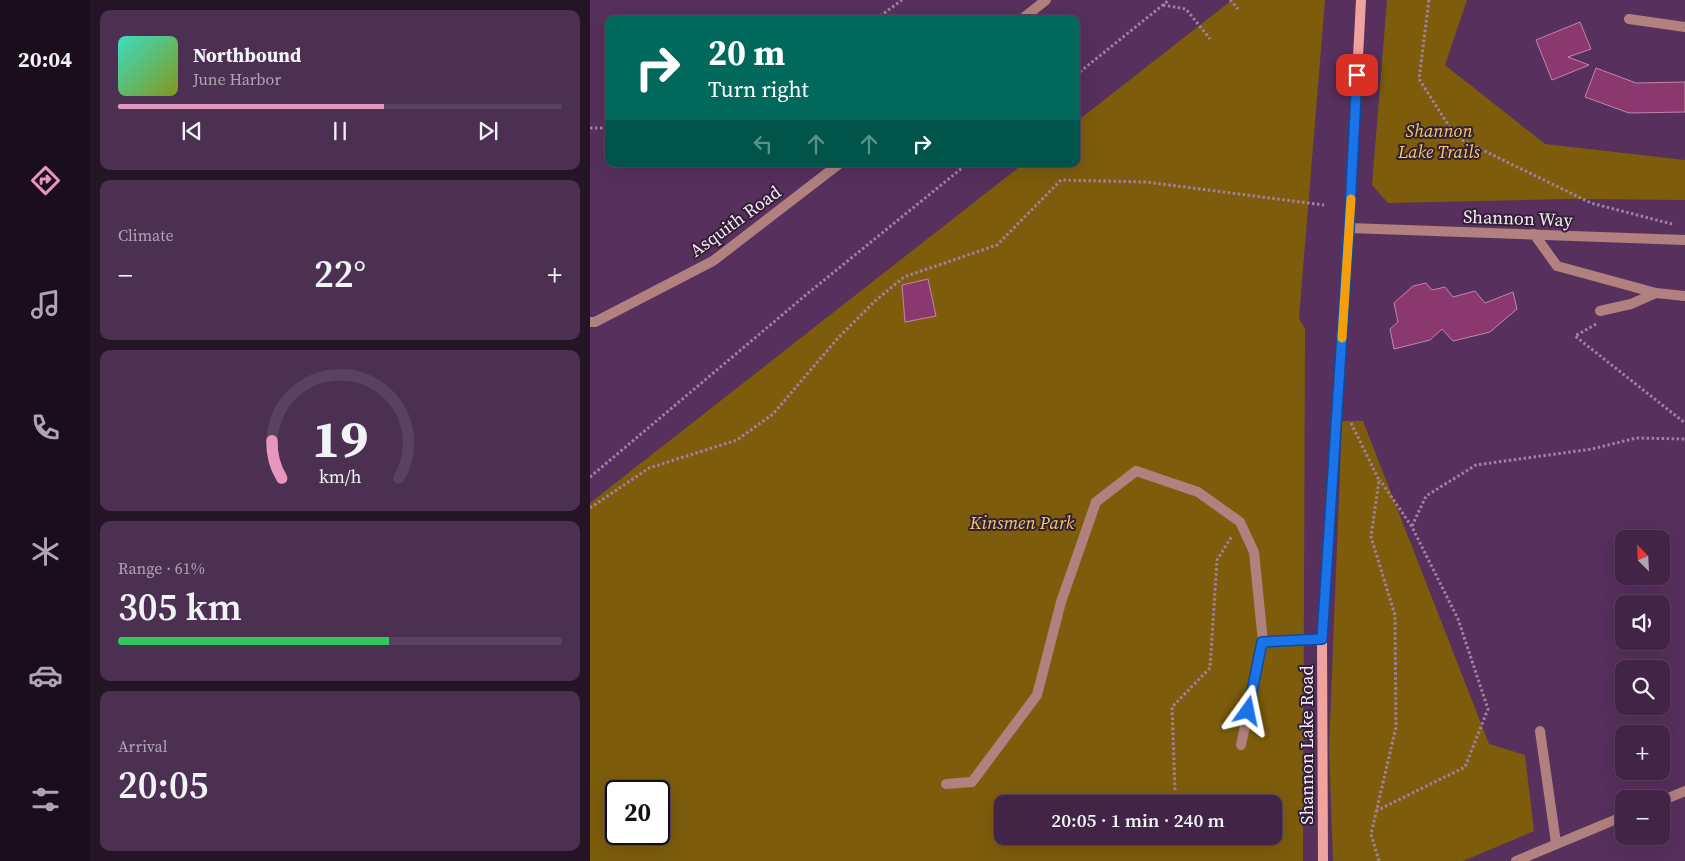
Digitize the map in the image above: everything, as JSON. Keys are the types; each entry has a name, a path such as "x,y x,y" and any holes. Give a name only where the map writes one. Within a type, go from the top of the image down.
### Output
{"main road":[{"name":"Shannon Lake Road","path":"1323,861 1322,639 1349,228 1361,0"}],"street":[{"path":"1027,15 1046,0"},
{"path":"1629,20 1685,27"},
{"name":"Asquith Road","path":"590,322 595,322 713,261 835,167"},
{"name":"Shannon Way","path":"1349,228 1685,240"},
{"path":"1534,234 1557,266 1656,293 1685,296"},
{"path":"1600,311 1630,304 1656,293"},
{"path":"946,784 972,782 1037,696 1061,602 1096,502 1136,471 1198,492 1240,522 1254,552 1262,642 1242,745"},
{"path":"1262,642 1322,639"},
{"path":"1540,731 1556,843"},
{"path":"1670,797 1685,791"},
{"path":"1516,861 1615,820"}],"path":[{"path":"881,15 902,0"},
{"path":"1080,73 1169,0"},
{"path":"1230,0 1238,9"},
{"path":"1429,0 1418,79 1456,137 1591,203 1676,225"},
{"path":"1163,5 1186,9 1210,40"},
{"path":"590,128 605,128"},
{"path":"590,477 807,294 964,167"},
{"path":"590,508 649,468 737,440 773,414 838,338 875,301 904,277 997,245 1060,180 1146,182 1324,205"},
{"path":"1599,322 1575,336 1685,424"},
{"path":"1349,418 1379,480 1412,527 1458,619 1488,708 1465,767 1375,811"},
{"path":"1412,527 1426,496 1476,465 1592,449 1636,438 1685,439"},
{"path":"1379,480 1371,536 1395,615 1396,727 1371,834 1379,861"},
{"path":"1175,790 1172,707 1210,668 1217,560 1240,522"}],"green space":[{"name":"Kinsmen Park","path":"1232,0 1325,0 1299,318 1305,329 1303,861 590,861 590,503 1019,167 1080,167 1080,119"},
{"name":"Shannon Lake Trails","path":"1387,0 1467,0 1445,65 1545,144 1685,160 1685,200 1571,199 1388,203 1372,185"},
{"path":"1342,421 1363,421 1489,744 1525,755 1534,831 1463,861 1333,861 1329,748"}],"building":[{"path":"1580,22 1591,49 1568,57 1589,65 1552,80 1536,40"},
{"path":"1596,68 1636,83 1685,82 1685,112 1629,113 1585,97"},
{"path":"928,279 936,316 905,322 902,285"},
{"path":"1426,283 1432,290 1445,287 1453,297 1475,291 1485,303 1513,292 1517,309 1490,332 1453,341 1442,329 1430,340 1394,349 1390,329 1398,322 1394,303 1413,286"}],"slow traffic":[{"path":"1342,338 1351,199"}],"route":[{"path":"1248,711 1262,642 1322,639 1357,75"}]}
